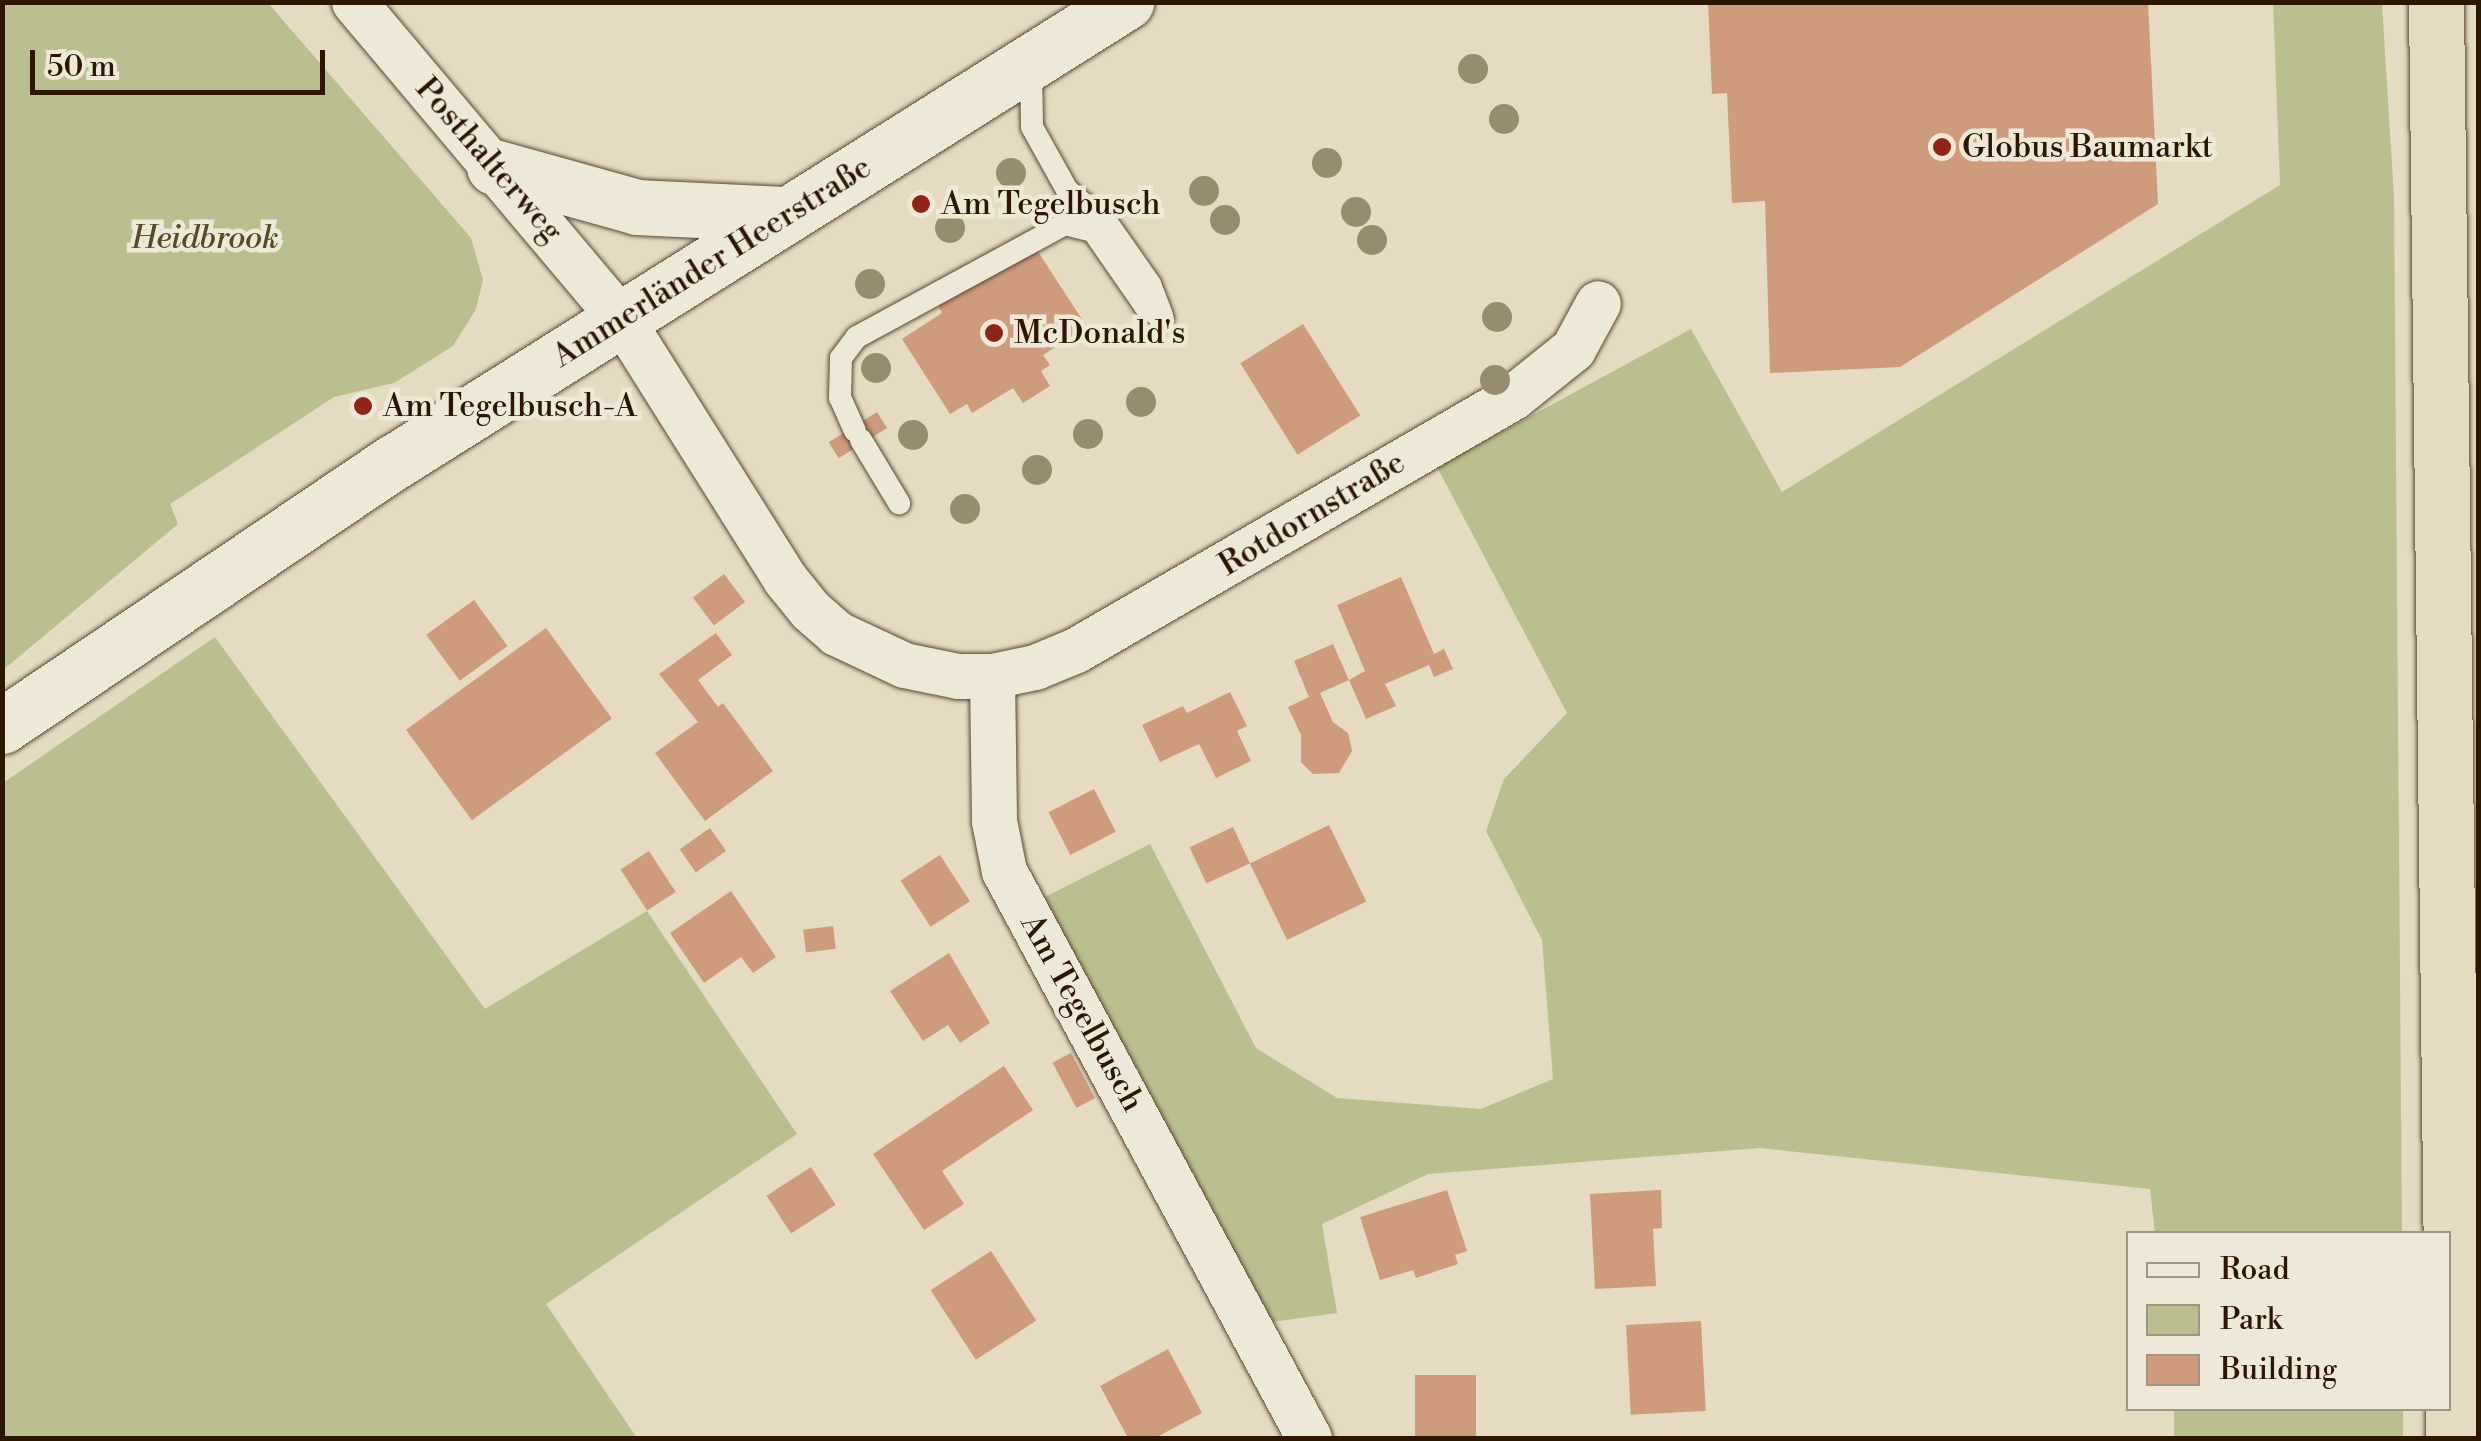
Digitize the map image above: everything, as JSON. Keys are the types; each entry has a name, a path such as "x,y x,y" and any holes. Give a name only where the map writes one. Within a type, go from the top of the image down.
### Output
{"highway":[{"path":"2436,2 2450,1231"},
{"path":"2451,1348 2452,1438"}],"street":[{"name":"Posthalterweg","path":"354,2 622,320"},
{"name":"Ammerländer Heerstraße","path":"2,726 298,524 1126,2"},
{"path":"494,167 636,207 788,214"},
{"name":"Rotdornstraße","path":"992,676 1035,667 1076,650 1513,397 1573,349 1598,304"},
{"path":"622,320 785,579 810,610 836,632 882,657 958,676 992,676"},
{"name":"Am Tegelbusch","path":"992,676 994,821 1004,871 1309,1438"}],"lane":[{"path":"898,502 840,398 840,358 857,337 1065,224 1093,232 1145,306 1163,320 1150,284 1108,224 1067,190 1032,127 1031,63"}],"green space":[{"name":"Heidbrook","path":"3,2 268,3 471,238 483,280 476,309 453,346 394,383 334,397 170,504 178,524 3,670"},
{"path":"2273,3 2382,3 2394,198 2402,1231 2155,1231 2150,1189 1760,1148 1428,1174 1322,1224 1337,1313 1264,1323 1141,1079 1043,898 1150,844 1256,1048 1337,1098 1481,1109 1553,1079 1542,940 1486,831 1504,779 1567,713 1437,467 1691,329 1782,492 2280,185"},
{"path":"215,637 485,1009 647,911 797,1134 546,1304 637,1438 3,1438 3,783"},
{"path":"2174,1411 2403,1411 2403,1438 2174,1438"}],"building":[{"name":"Globus Baumarkt","path":"1708,2 2148,2 2158,204 1900,367 1770,373 1765,201 1732,203 1727,93 1712,94"},
{"name":"McDonald's","path":"1033,244 1087,327 1043,355 1050,365 1041,371 1050,386 1023,403 1013,388 972,413 967,404 950,414 902,339 942,313 938,306"},
{"path":"1303,324 1360,416 1297,455 1240,363"},
{"path":"877,412 887,428 839,458 829,442"},
{"path":"724,574 745,602 714,625 693,597"},
{"path":"1401,577 1434,654 1444,649 1453,669 1434,677 1429,665 1385,684 1396,706 1366,719 1349,680 1365,671 1337,605"},
{"path":"474,600 508,646 460,681 426,635"},
{"path":"546,628 612,719 472,820 406,730"},
{"path":"716,633 732,655 698,680 718,707 723,703 773,771 705,821 655,753 698,722 659,674"},
{"path":"1333,644 1349,680 1320,693 1333,722 1348,733 1352,751 1339,773 1313,774 1301,762 1301,735 1288,707 1309,697 1294,661"},
{"path":"1230,692 1247,726 1237,731 1251,761 1216,778 1199,744 1160,762 1142,725 1183,706 1187,713"},
{"path":"1094,789 1116,832 1070,855 1049,812"},
{"path":"1329,825 1366,901 1287,940 1250,864"},
{"path":"1233,827 1250,863 1206,884 1189,847"},
{"path":"710,828 726,851 696,872 680,849"},
{"path":"649,851 676,892 647,911 620,870"},
{"path":"940,855 970,901 931,927 901,881"},
{"path":"731,891 776,957 753,973 741,957 704,983 670,933"},
{"path":"833,926 836,949 806,952 803,930"},
{"path":"949,953 990,1023 960,1043 948,1025 923,1041 890,991"},
{"path":"1071,1053 1095,1098 1076,1108 1052,1063"},
{"path":"1004,1066 1033,1110 942,1171 964,1204 924,1230 873,1154"},
{"path":"811,1167 836,1205 791,1234 767,1196"},
{"path":"1447,1190 1467,1251 1455,1255 1458,1264 1416,1278 1413,1270 1380,1280 1360,1217"},
{"path":"1661,1190 1662,1228 1653,1229 1656,1286 1595,1289 1590,1194"},
{"path":"991,1251 1036,1321 976,1360 931,1290"},
{"path":"1701,1321 1706,1411 1631,1415 1626,1325"},
{"path":"1168,1349 1202,1413 1155,1438 1128,1438 1100,1386"},
{"path":"1415,1375 1476,1375 1476,1437 1415,1437"}],"place":[{"name":"Globus Baumarkt","path":"1942,147"},
{"name":"Am Tegelbusch","path":"921,204"},
{"name":"McDonald's","path":"994,333"},
{"name":"Am Tegelbusch-A","path":"363,406"}]}
